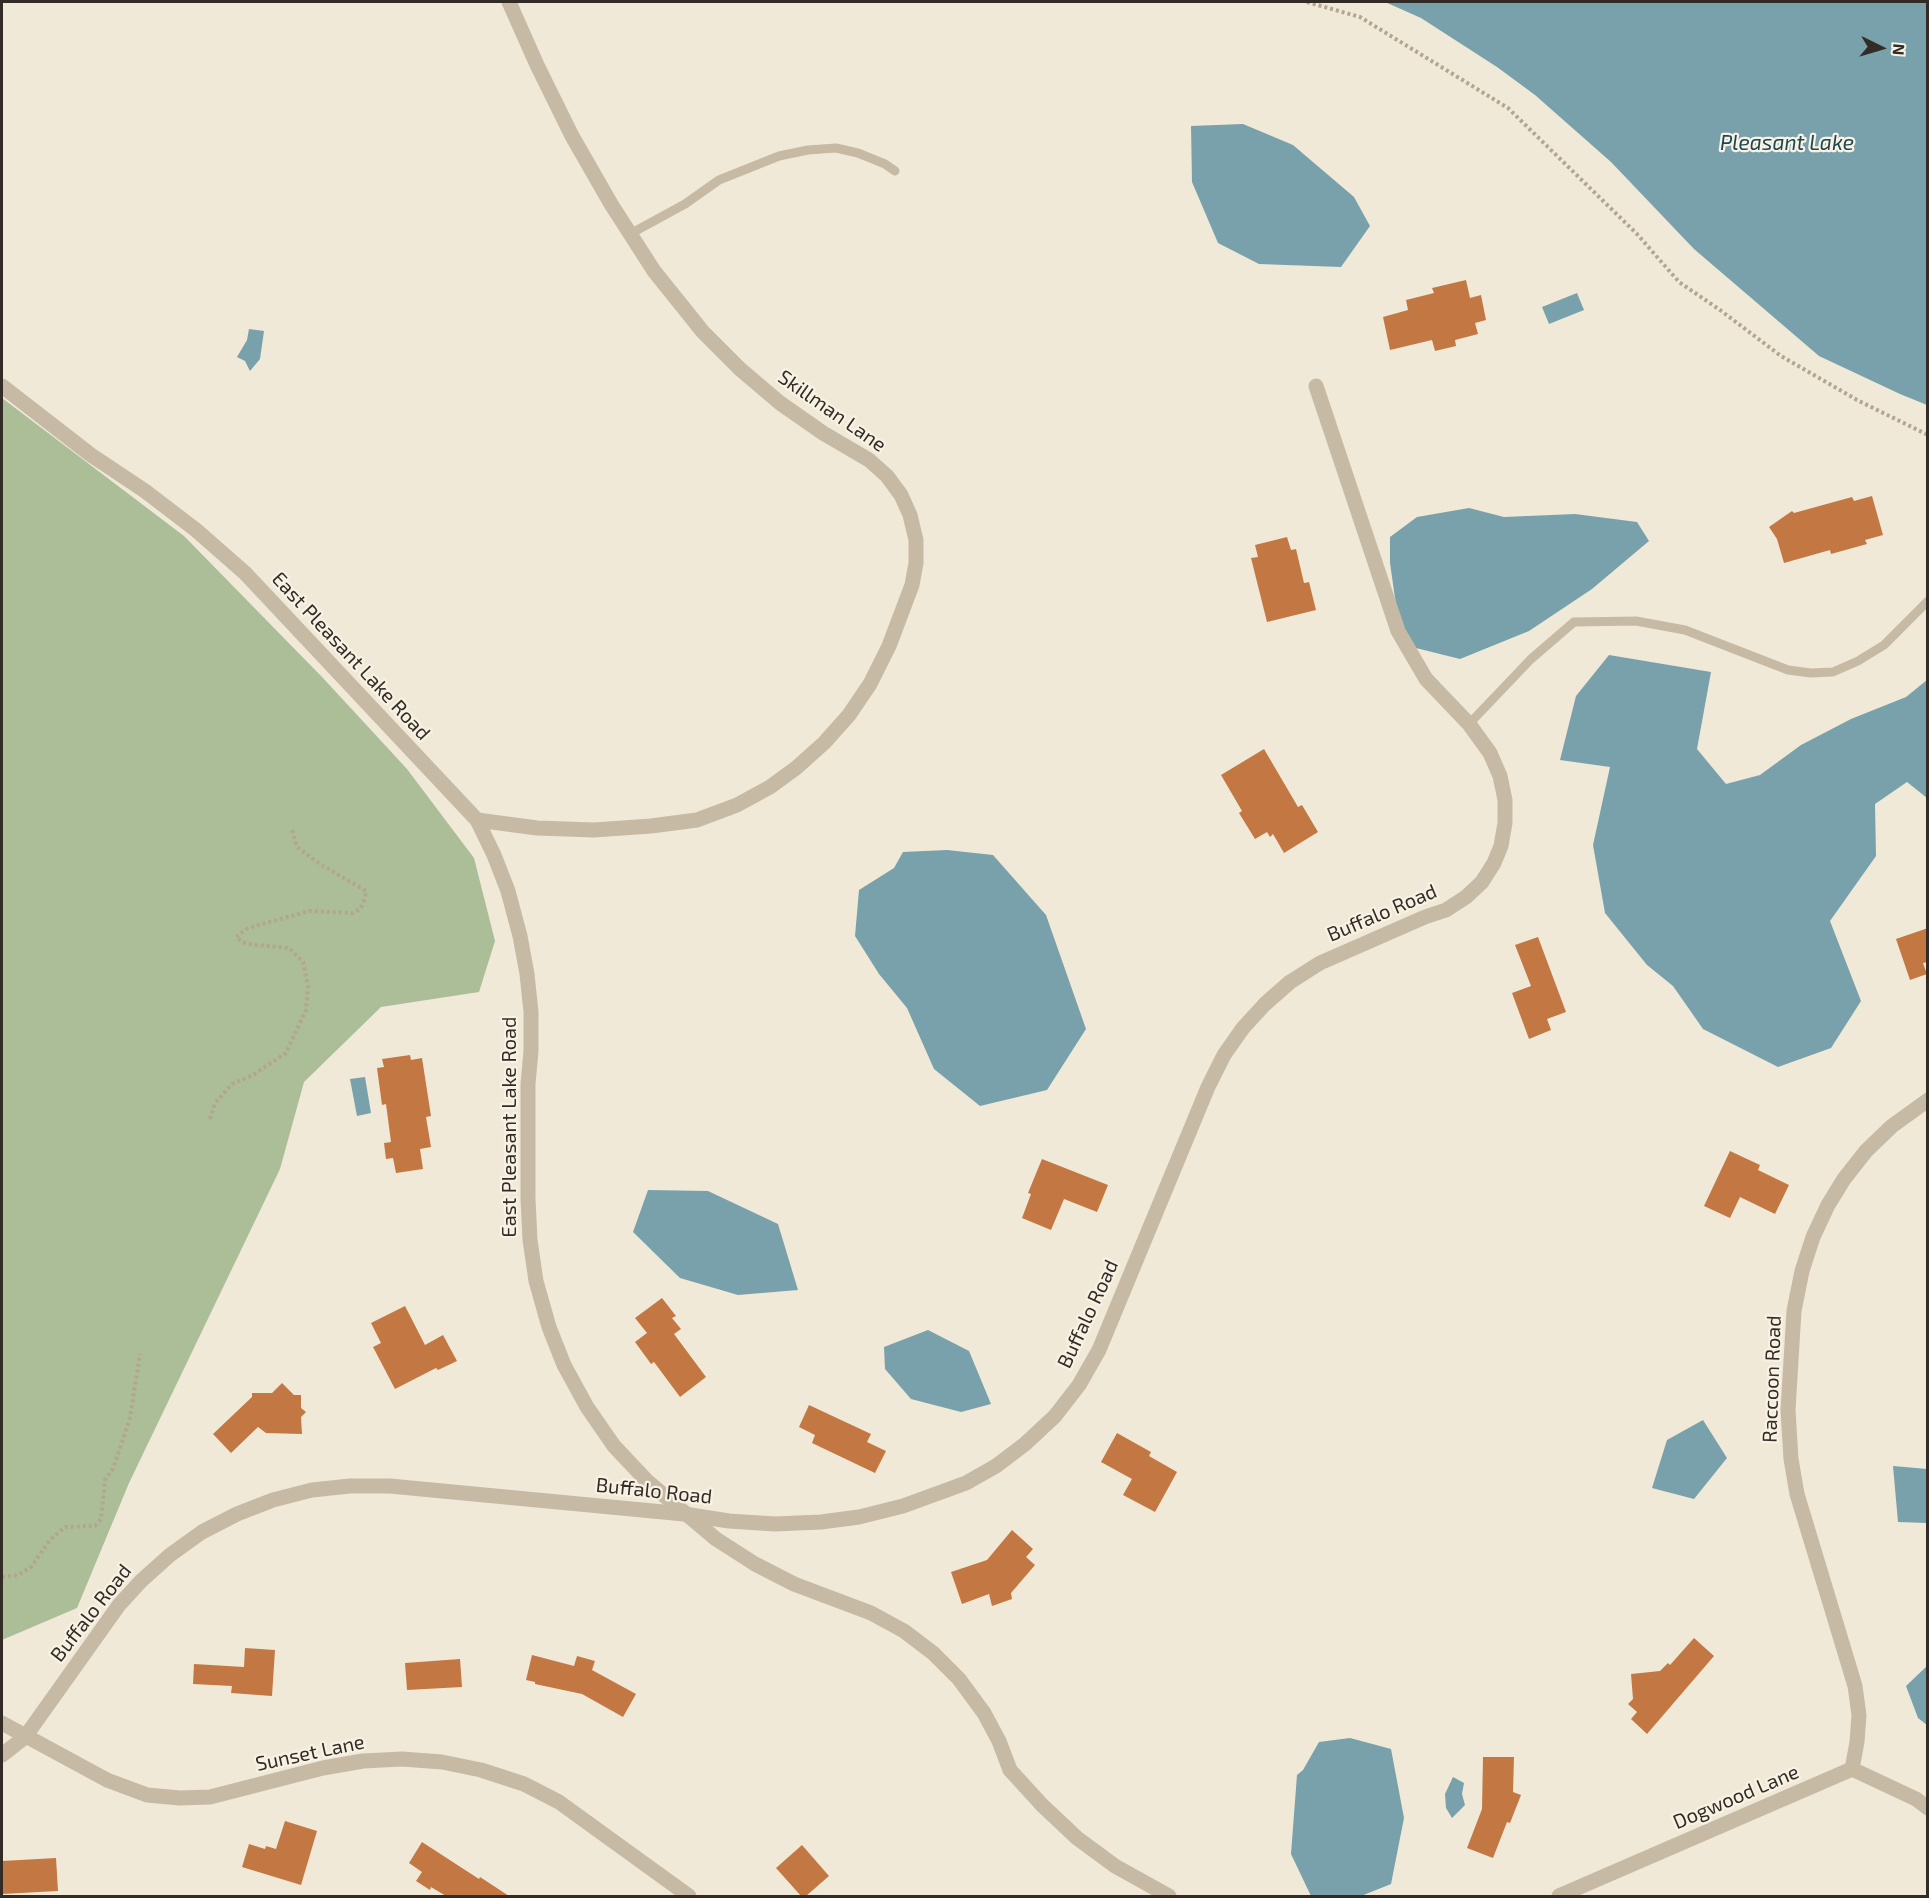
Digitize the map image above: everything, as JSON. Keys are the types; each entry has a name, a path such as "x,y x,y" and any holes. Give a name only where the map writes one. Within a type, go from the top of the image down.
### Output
{"street":[{"name":"Skillman Lane","path":"477,820 537,828 594,830 628,828 697,820 737,805 770,787 824,743 849,715 870,684 887,651 912,585 916,563 916,540 910,515 901,495 888,476 869,460 823,433 780,403 740,369 703,332 669,292 630,234 572,136 537,65 510,2"},
{"name":"East Pleasant Lake Road","path":"2,386 91,455 145,490 245,573 477,820 508,891 527,974 531,1012 528,1084 530,1240 536,1281 549,1327 564,1365 587,1407 614,1446 647,1481 684,1514 754,1564 794,1584 872,1613 904,1631 933,1653 959,1679 984,1713 999,1741 1010,1770 1042,1805 1077,1838 1115,1866 1169,1896"},
{"name":"Buffalo Road","path":"2,1755 25,1737 119,1605 141,1581 170,1555 202,1532 237,1514 273,1500 312,1490 390,1486 684,1514 729,1521 775,1524 840,1519 903,1506 957,1486 996,1466 1025,1444 1055,1416 1079,1385 1099,1350 1208,1087 1224,1054 1243,1028 1290,982 1320,963 1446,910 1466,897 1482,882 1501,846 1505,823 1505,800 1500,776 1490,753 1469,724 1426,679 1398,631 1316,386"},
{"name":"Raccoon Road","path":"1852,1769 1857,1742 1858,1715 1855,1686 1797,1494 1791,1459 1788,1410 1794,1311 1802,1271 1813,1237 1828,1205 1844,1179 1866,1151 1892,1126 1928,1100"},
{"name":"Sunset Lane","path":"2,1723 107,1780 147,1796 210,1797 323,1768 363,1761 402,1759 432,1761 481,1770 524,1784 560,1802 689,1896"},
{"path":"1852,1769 1916,1799 1928,1808"},
{"name":"Dogwood Lane","path":"1559,1896 1852,1769"}],"lane":[{"path":"630,234 685,204 719,180 779,156 808,150 836,148 858,153 885,164 895,171"},
{"path":"1469,724 1531,659 1574,622 1636,621 1685,630 1788,670 1811,673 1833,672 1858,661 1884,645 1928,601"}],"path":[{"path":"1307,2 1360,17 1508,108 1637,234 1679,282 1720,310 1780,357 1857,400 1928,435"},
{"path":"210,1119 215,1103 232,1084 253,1075 286,1053 306,1010 308,986 303,962 289,948 254,945 242,942 236,937 248,928 309,911 353,913 361,908 365,898 366,891 320,864 297,847 292,830"},
{"path":"2,1577 18,1575 31,1567 50,1540 65,1527 95,1526 101,1519 105,1480 113,1469 130,1418 140,1354"}],"green space":[{"path":"2,398 184,536 323,678 407,769 474,858 495,941 479,992 381,1007 304,1082 280,1169 129,1483 77,1608 2,1640"}],"water":[{"name":"Pleasant Lake","path":"1385,2 1927,2 1927,405 1819,356 1694,249 1611,162 1535,95 1497,67 1421,18"},
{"path":"1243,124 1293,145 1354,197 1370,226 1341,267 1259,264 1218,243 1192,182 1191,126"},
{"path":"1577,293 1584,310 1549,324 1542,307"},
{"path":"249,329 264,331 260,359 250,371 245,361 237,357 247,340"},
{"path":"1469,508 1504,517 1575,514 1637,522 1649,541 1592,589 1529,631 1460,659 1416,648 1398,619 1390,563 1390,537 1417,517"},
{"path":"1609,655 1711,672 1697,749 1726,784 1760,775 1801,745 1851,719 1906,697 1927,680 1927,798 1907,782 1875,804 1876,856 1830,921 1861,1001 1831,1048 1778,1067 1703,1029 1673,986 1647,965 1605,913 1593,845 1610,767 1560,760 1576,696"},
{"path":"947,850 993,855 1046,915 1086,1029 1047,1090 980,1106 934,1069 907,1008 879,974 855,936 859,890 894,868 903,852"},
{"path":"365,1077 371,1113 357,1116 350,1079"},
{"path":"648,1190 708,1191 778,1224 798,1290 738,1295 680,1278 633,1232"},
{"path":"928,1330 969,1351 991,1404 961,1412 911,1399 885,1369 884,1347"},
{"path":"1703,1420 1727,1458 1694,1499 1652,1488 1667,1440"},
{"path":"1893,1466 1927,1469 1927,1523 1898,1522"},
{"path":"1927,1666 1927,1725 1918,1718 1906,1686"},
{"path":"1350,1738 1391,1749 1404,1818 1391,1884 1361,1896 1311,1896 1291,1854 1297,1775 1303,1770 1319,1742"},
{"path":"1453,1777 1464,1783 1462,1794 1465,1805 1452,1818 1446,1808 1445,1794"}],"building":[{"path":"1466,280 1470,298 1481,295 1486,320 1475,323 1478,334 1455,340 1456,346 1435,351 1432,340 1390,350 1383,317 1408,310 1406,300 1434,293 1432,288"},
{"path":"1872,496 1883,535 1865,540 1867,544 1831,554 1830,550 1784,563 1777,539 1769,527 1792,511 1794,513 1852,497 1854,501"},
{"path":"1287,537 1291,550 1296,549 1304,583 1309,582 1316,610 1267,622 1251,558 1258,557 1255,545"},
{"path":"1264,749 1298,807 1302,805 1318,832 1284,853 1273,834 1270,837 1267,832 1255,839 1239,813 1242,811 1221,775"},
{"path":"1928,928 1928,962 1923,963 1927,974 1910,980 1896,939"},
{"path":"1538,937 1566,1012 1547,1019 1551,1030 1529,1039 1512,993 1531,986 1515,945"},
{"path":"410,1055 411,1060 422,1058 431,1116 426,1117 431,1147 420,1149 423,1169 396,1173 393,1158 386,1159 384,1143 391,1142 386,1104 382,1105 377,1068 384,1067 382,1059"},
{"path":"1730,1151 1760,1165 1758,1170 1789,1185 1775,1214 1740,1197 1730,1218 1704,1206"},
{"path":"1042,1159 1108,1185 1097,1212 1064,1199 1051,1230 1022,1218 1031,1194 1028,1193"},
{"path":"662,1298 676,1316 672,1318 681,1329 674,1334 706,1377 680,1397 654,1362 651,1364 635,1342 647,1333 635,1318"},
{"path":"405,1306 425,1345 443,1335 457,1361 438,1370 436,1368 395,1389 373,1347 381,1343 371,1323"},
{"path":"282,1383 294,1395 301,1395 301,1408 306,1412 301,1417 302,1434 266,1433 258,1427 231,1453 213,1434 252,1397 252,1393 272,1393"},
{"path":"809,1405 871,1434 867,1442 886,1451 875,1473 812,1443 815,1435 799,1427"},
{"path":"1117,1433 1151,1452 1149,1456 1177,1472 1155,1512 1123,1495 1132,1479 1101,1462"},
{"path":"1012,1530 1033,1549 1026,1557 1035,1565 1011,1593 1012,1599 992,1606 989,1594 962,1604 951,1572 987,1560"},
{"path":"1694,1638 1714,1656 1647,1734 1631,1719 1637,1712 1628,1704 1633,1699 1631,1674 1660,1671 1668,1663 1670,1665"},
{"path":"245,1648 275,1650 272,1696 231,1693 232,1686 193,1684 194,1664 244,1667"},
{"path":"532,1655 574,1666 577,1656 595,1661 592,1670 636,1694 623,1717 582,1694 535,1684 535,1682 526,1680"},
{"path":"460,1659 462,1687 407,1690 405,1663"},
{"path":"1483,1757 1514,1757 1513,1792 1521,1795 1510,1823 1507,1822 1493,1858 1467,1848 1482,1809"},
{"path":"285,1821 317,1831 301,1885 242,1867 249,1844 265,1849 266,1846 276,1849"},
{"path":"422,1842 509,1896 446,1896 431,1887 430,1890 416,1881 422,1872 409,1863"},
{"path":"802,1845 829,1876 806,1896 801,1896 776,1868"},
{"path":"56,1858 58,1891 2,1894 2,1861"}]}
